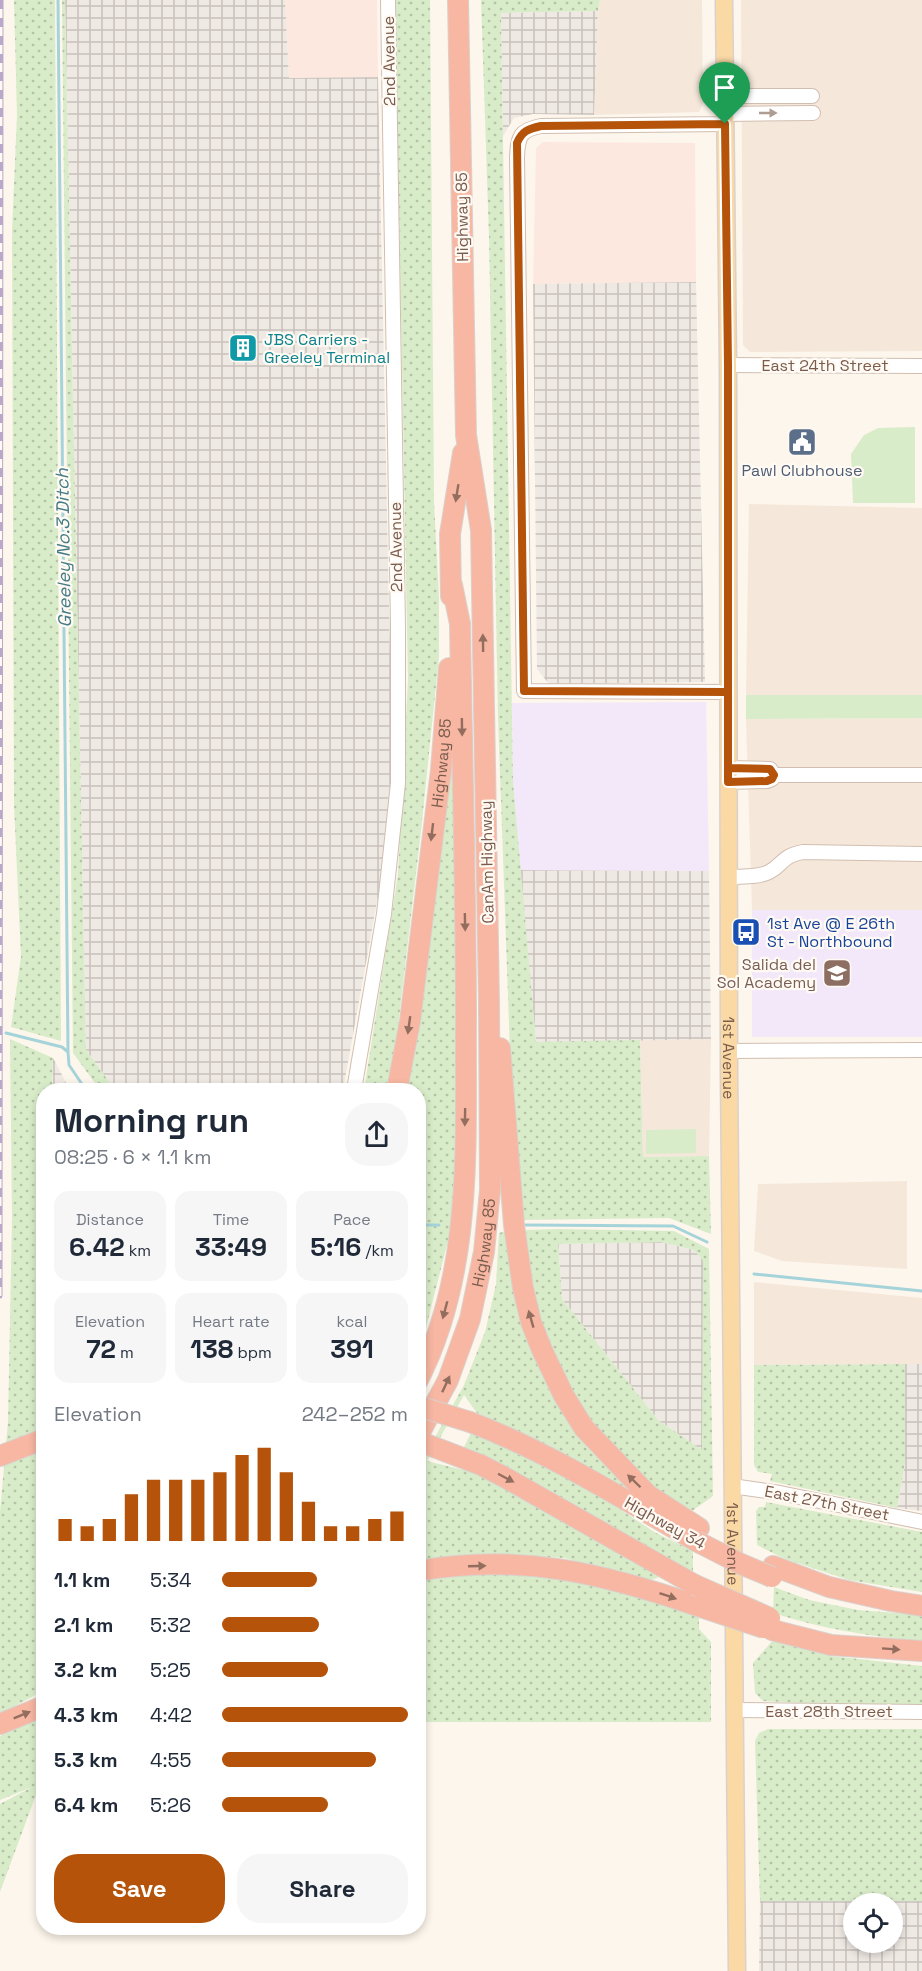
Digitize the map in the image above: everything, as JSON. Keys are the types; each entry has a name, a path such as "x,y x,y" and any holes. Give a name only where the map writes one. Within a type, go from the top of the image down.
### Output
{"highway":[{"name":"Highway 85","path":"458,0 465,435 481,530 484,722"},
{"name":"Highway 85","path":"398,1083 410,1021 441,770 452,585 450,534 465,435"},
{"path":"426,1362 440,1330 451,1289 459,1244 464,1181 466,926 460,624 452,585"},
{"name":"CanAm Highway","path":"484,722 489,1002"},
{"name":"Highway 85","path":"426,1421 448,1380 457,1357 470,1319 484,1252 490,1190 489,1002"},
{"path":"489,1002 502,1054 514,1225 531,1322 564,1396 584,1428 648,1495 698,1534 740,1552 773,1571 829,1587 922,1607"},
{"name":"Highway 34","path":"426,1408 499,1434 698,1534"},
{"path":"0,1456 36,1442"},
{"path":"426,1443 481,1465 547,1500 695,1586 771,1624"},
{"path":"426,1571 484,1565 558,1568 609,1578 698,1606 771,1624 831,1645 922,1651"},
{"path":"0,1724 36,1709"}],"main road":[{"name":"1st Avenue","path":"723,0 728,365 729,1051 737,1971"}],"street":[{"name":"2nd Avenue","path":"355,1083 384,914 398,783 398,638 388,0"},
{"path":"724,96 812,96"},
{"path":"728,692 524,691 517,143 522,133 530,128 541,126 813,113"},
{"name":"East 24th Street","path":"728,365 922,366"},
{"path":"728,775 770,769 774,775 922,775"},
{"path":"729,877 756,876 771,872 783,859 802,852 922,854"},
{"path":"729,1051 922,1050"},
{"name":"East 27th Street","path":"732,1486 780,1493 922,1522"},
{"name":"East 28th Street","path":"736,1710 922,1712"}],"shaded area":[{"path":"65,0 285,0 289,78 378,77 391,707 390,783 382,874 344,1083 110,1083 86,1050"},
{"path":"285,0 377,0 378,77 289,78"},
{"path":"600,0 702,0 703,104 699,112 594,115"},
{"path":"741,0 922,0 922,351 750,352 743,345"},
{"path":"598,11 594,115 533,114 514,118 503,136 501,13"},
{"path":"543,142 695,143 696,282 533,284 536,148"},
{"path":"696,282 705,682 549,684 537,669 533,284"},
{"path":"749,504 922,508 922,695 746,695"},
{"path":"706,702 709,871 520,870 513,782 512,703"},
{"path":"922,718 922,910 752,910 746,719"},
{"path":"520,870 709,871 711,1039 536,1043"},
{"name":"Salida del Sol Academy","path":"752,910 922,910 922,1037 752,1037"},
{"path":"711,1039 709,1156 643,1157 640,1040"},
{"path":"53,1058 66,1083 52,1083"},
{"path":"907,1181 907,1269 782,1261 754,1251 758,1184"},
{"path":"661,1242 694,1250 703,1260 703,1451 659,1421 562,1299 558,1244"},
{"path":"754,1282 922,1298 922,1364 754,1365"},
{"path":"905,1364 922,1364 922,1511 897,1508 905,1463"},
{"path":"760,1901 843,1901 843,1953 903,1953 903,1901 922,1901 922,1971 759,1971"}],"green space":[{"path":"14,0 55,0 61,1041 11,1027 21,957 14,805 12,230 17,115"},
{"path":"62,0 65,0 86,1050 110,1083 95,1083 73,1053"},
{"path":"395,0 430,0 434,502 439,597 439,656 398,1027 387,1083 365,1083 398,874 408,679"},
{"path":"481,0 600,0 598,11 501,13 513,782 536,1042 640,1040 643,1157 709,1156 711,1234 669,1218 522,1220 510,1052 498,717 489,237"},
{"path":"915,427 915,503 853,503 851,454 864,435 878,428"},
{"path":"746,695 922,695 922,718 746,719"},
{"path":"451,761 455,763 456,1182 450,1233 426,1327 426,1083 407,1083 415,1047"},
{"path":"10,1039 53,1058 52,1083 36,1083 36,1695 0,1714 0,1512 8,1422 12,1218"},
{"path":"696,1129 696,1153 646,1154 646,1130"},
{"path":"525,1230 674,1231 709,1249 713,1496 692,1511 654,1487 605,1440 563,1378 537,1308","holes":["661,1242 694,1250 703,1260 702,1450 659,1421 562,1299 558,1244"]},
{"path":"506,1231 516,1291 527,1337 550,1391 572,1428 588,1448 647,1502 531,1438 477,1413 464,1395 427,1461 476,1473 588,1532 636,1560 659,1577 649,1581 564,1558 498,1554 426,1561 426,1453 464,1385 485,1332 496,1284 499,1233"},
{"path":"905,1364 905,1463 897,1508 770,1481 772,1474 758,1472 754,1465 754,1365"},
{"path":"472,1431 507,1446 592,1491 656,1533 693,1551 693,1573 464,1447"},
{"path":"766,1502 922,1532 922,1592 849,1580 785,1559 757,1545 756,1511 759,1507 765,1507"},
{"path":"480,1574 536,1576 618,1592 699,1616 699,1629 711,1642 711,1722 426,1722 426,1580"},
{"path":"774,1587 809,1600 858,1610 922,1615 922,1642 847,1631 773,1613"},
{"path":"773,1640 831,1656 922,1666 922,1704 824,1704 763,1701 755,1693 753,1663"},
{"path":"36,1720 36,1795 0,1892 0,1804 32,1787 0,1800 0,1736"},
{"path":"768,1729 922,1729 922,1901 903,1901 903,1893 843,1893 843,1901 760,1901 755,1741 759,1733"}],"waterway":[{"name":"Greeley No.3 Ditch","path":"58,0 68,1052 69,1065 81,1083"},
{"path":"6,1033 62,1047 68,1052"},
{"name":"Greeley No.3 Ditch","path":"426,1225 439,1225"},
{"name":"Greeley No.3 Ditch","path":"526,1225 673,1226 707,1242"},
{"name":"Greeley No.3 Ditch","path":"754,1274 922,1291"}],"railway":[{"path":"0,1296 1,0"}],"place":[{"name":"JBS Carriers - Greeley Terminal","path":"243,348"},
{"name":"Pawl Clubhouse","path":"802,442"},
{"name":"1st Ave @ E 26th St - Northbound","path":"746,932"},
{"name":"Salida del Sol Academy","path":"837,973"}],"route":[{"path":"725,124 541,126 530,128 522,133 517,143 524,691 627,692 728,692 728,782 767,781 774,775 770,769 728,768 728,365 725,124"}]}
